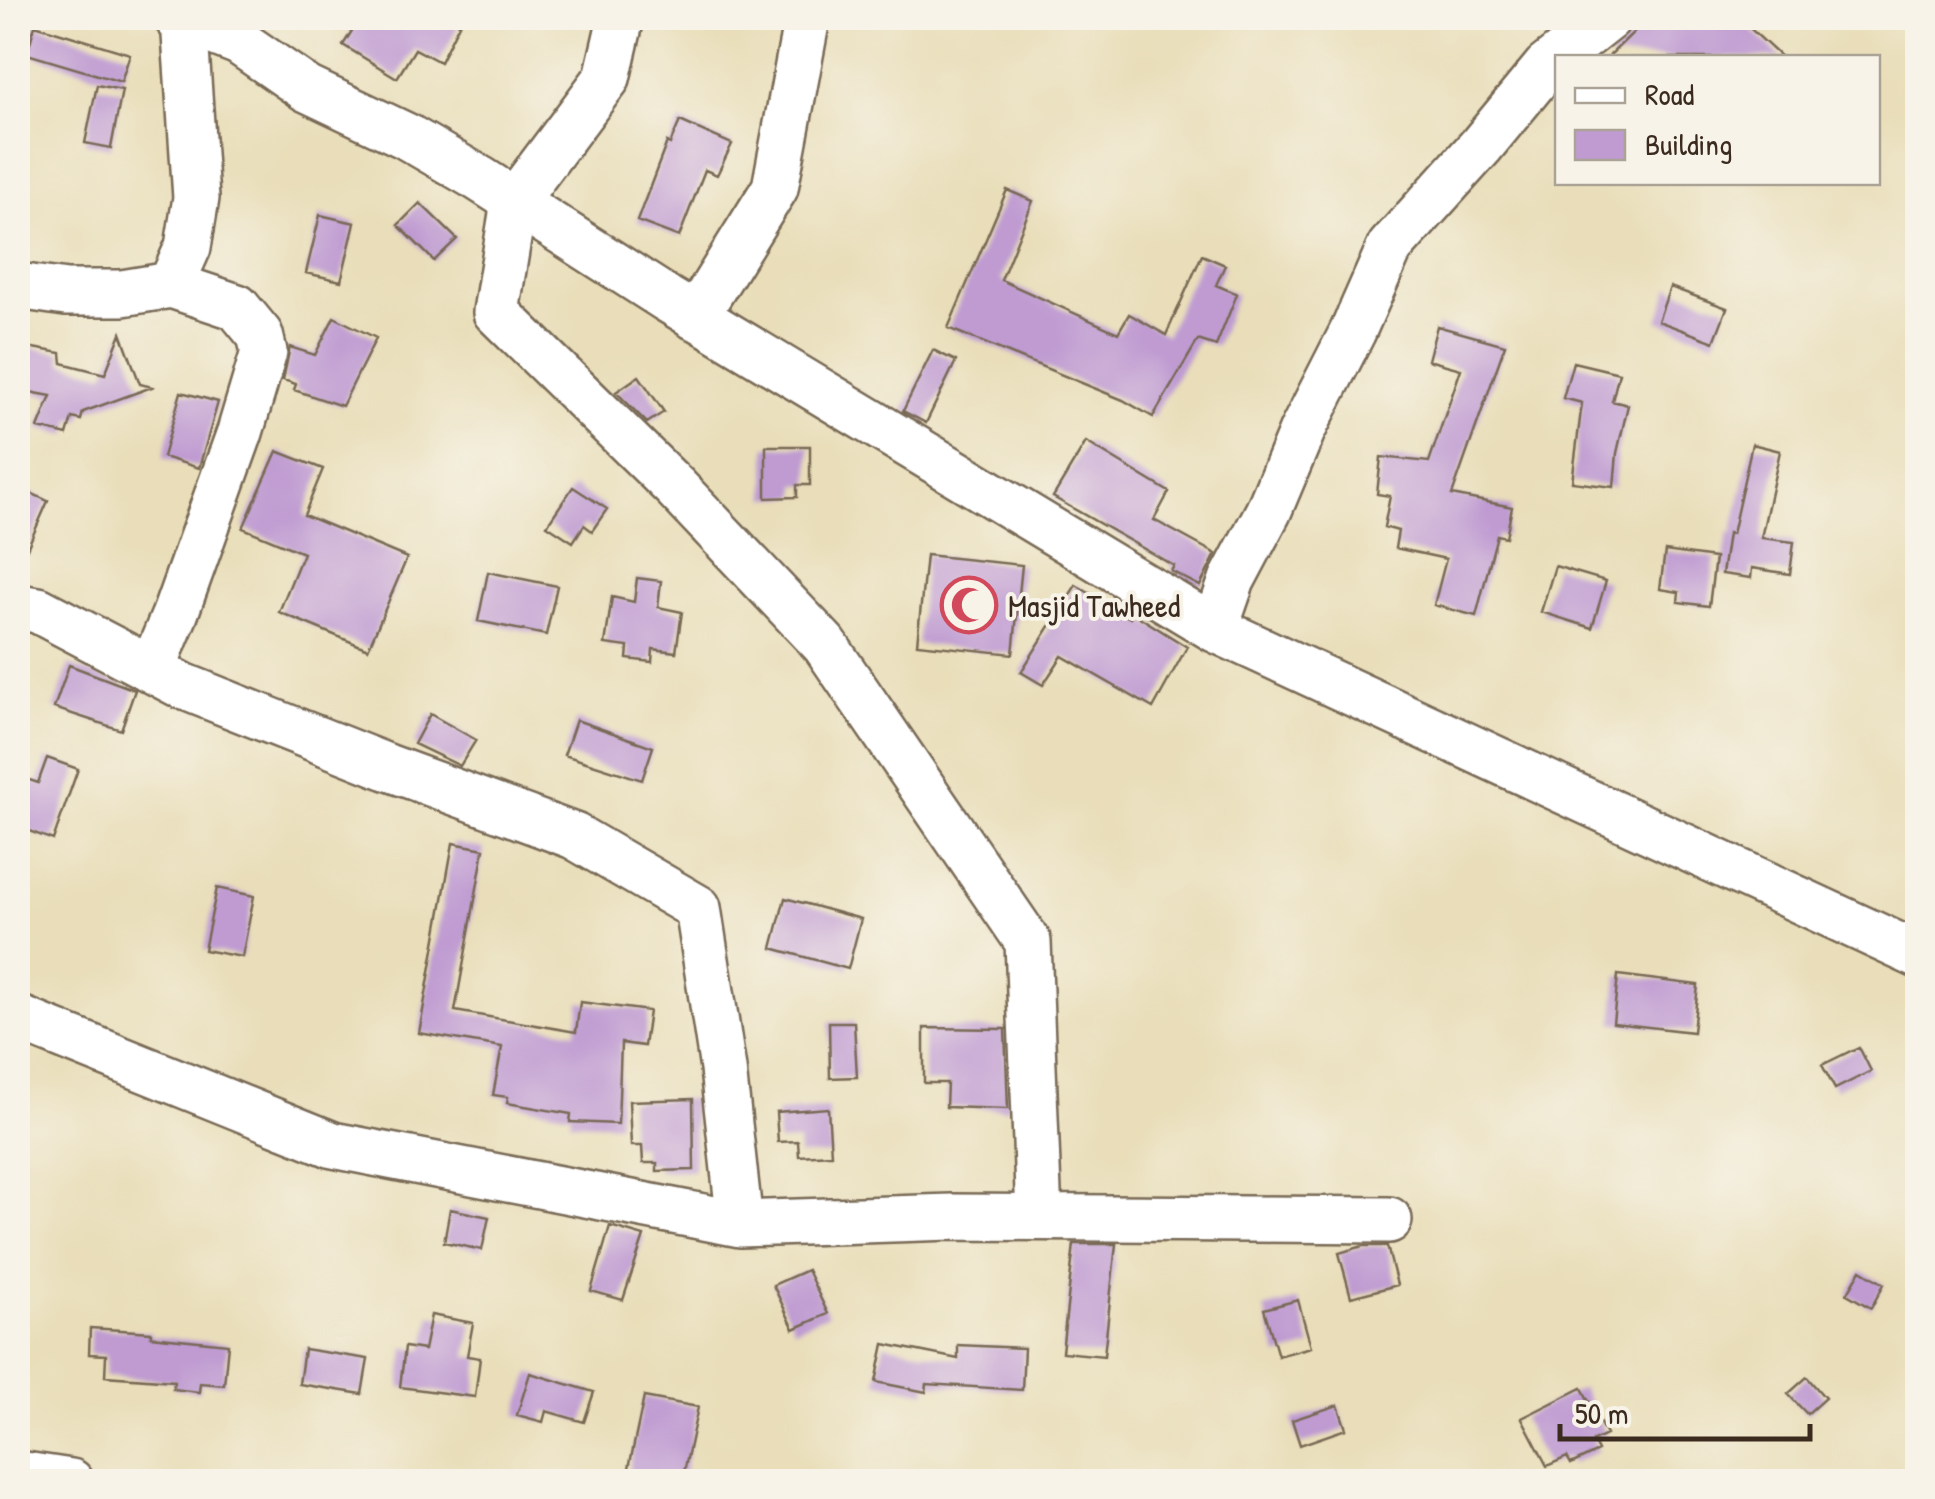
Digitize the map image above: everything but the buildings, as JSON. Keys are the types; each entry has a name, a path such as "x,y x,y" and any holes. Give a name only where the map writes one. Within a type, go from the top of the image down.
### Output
{"street":[{"path":"621,18 607,78 514,202 496,312 676,487 825,645 1028,942 1039,1217"},
{"path":"695,316 775,188 807,18"},
{"path":"1560,55 1608,18"},
{"path":"170,285 188,247 196,198 197,22 240,42 307,89 406,136 695,316 1215,628 1918,955"},
{"path":"1215,628 1232,580 1354,331 1390,247 1555,59"},
{"path":"18,286 66,293 122,293 170,285 237,307 260,335 264,352 175,614 152,669"},
{"path":"18,607 38,610 183,686 574,836 698,908 723,1069 740,1224"},
{"path":"18,1018 334,1145 740,1224 1039,1217 1389,1220"},
{"path":"18,1474 71,1482"}],"place":[{"name":"Masjid Tawheed","path":"969,605"}]}
